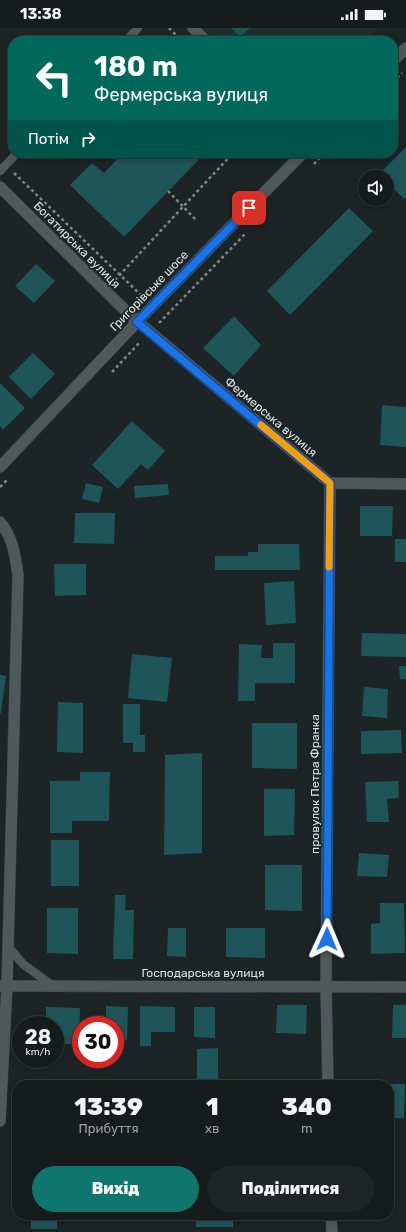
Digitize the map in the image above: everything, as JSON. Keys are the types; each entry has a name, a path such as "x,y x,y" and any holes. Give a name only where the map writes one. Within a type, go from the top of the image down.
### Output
{"street":[{"path":"192,28 201,36"},
{"path":"398,56 406,48"},
{"name":"Григорівське шосе","path":"0,467 152,306 298,158"},
{"name":"Богатирська вулиця","path":"0,187 137,322"},
{"name":"Фермерська вулиця","path":"137,322 330,483"},
{"path":"330,483 406,484"},
{"name":"провулок Петра Франка","path":"328,1080 326,986 330,483"},
{"path":"0,522 7,530 15,551 18,575 8,946 3,986 0,1121"},
{"name":"Господарська вулиця","path":"3,986 406,987"},
{"path":"331,1220 332,1232"}],"lane":[{"path":"131,36 138,28"},
{"path":"3,168 12,158"},
{"path":"8,946 22,964 53,986"}],"path":[{"path":"169,28 177,36"},
{"path":"398,77 406,69"},
{"path":"105,291 228,158"},
{"path":"308,170 319,158"},
{"path":"3,168 152,306"},
{"path":"168,191 197,221"},
{"path":"111,372 248,232"},
{"path":"0,487 11,475"}],"shaded area":[{"path":"202,28 379,28 371,36 211,36"}],"building":[{"path":"231,28 250,28 241,36 239,36"},
{"path":"406,147 406,197 404,199 394,189 394,170 383,170 395,158 398,158 398,155"},
{"path":"118,158 200,158 124,237 70,185 92,163 104,173"},
{"path":"349,208 373,231 290,315 267,291"},
{"path":"36,264 55,281 34,303 15,286"},
{"path":"234,316 261,345 234,376 203,348"},
{"path":"33,353 55,374 31,399 9,377"},
{"path":"0,383 25,408 3,430 0,426"},
{"path":"382,405 406,407 406,447 380,445"},
{"path":"132,421 165,451 148,470 141,464 118,489 92,465"},
{"path":"86,483 103,487 99,503 82,499"},
{"path":"168,484 169,495 135,498 134,486"},
{"path":"360,506 393,506 392,536 360,536"},
{"path":"75,513 115,513 114,544 74,543"},
{"path":"395,539 406,539 406,562 395,562"},
{"path":"258,544 299,544 300,570 215,570 215,556 248,556 248,552 258,552"},
{"path":"54,564 86,564 86,595 55,596"},
{"path":"294,581 296,623 266,625 264,583"},
{"path":"362,633 406,634 406,657 361,656"},
{"path":"273,643 295,643 295,683 255,683 255,701 238,701 239,644 262,645 261,658 273,658"},
{"path":"132,654 172,658 167,702 128,698"},
{"path":"399,666 406,666 406,679 400,679"},
{"path":"0,675 6,676 1,713 0,713"},
{"path":"364,687 388,689 387,718 362,716"},
{"path":"58,702 83,703 83,753 57,752"},
{"path":"123,704 140,704 140,735 145,735 145,752 133,752 133,743 123,743"},
{"path":"252,723 297,723 297,769 252,768"},
{"path":"401,730 402,753 361,754 361,731"},
{"path":"202,753 202,853 164,855 165,755"},
{"path":"80,772 110,772 109,821 72,821 72,833 50,833 50,781 80,781"},
{"path":"398,781 399,798 387,799 389,822 367,822 365,782"},
{"path":"264,789 295,789 294,835 264,836"},
{"path":"51,840 79,840 79,886 51,886"},
{"path":"359,853 389,855 387,877 357,876"},
{"path":"265,865 302,865 302,911 265,910"},
{"path":"115,895 126,895 125,910 134,910 133,959 113,959"},
{"path":"380,903 404,903 405,953 371,954 371,924 380,923"},
{"path":"47,908 78,908 78,954 47,953"},
{"path":"168,928 186,928 186,957 167,956"},
{"path":"226,928 265,928 265,958 226,957"},
{"path":"277,1005 307,1005 306,1034 276,1033"},
{"path":"393,1005 406,1005 406,1038 392,1038"},
{"path":"106,1006 128,1007 127,1040 124,1040 124,1016 106,1016"},
{"path":"140,1006 175,1007 175,1032 151,1032 151,1046 140,1046"},
{"path":"46,1007 80,1008 80,1016 72,1016 72,1044 64,1044 64,1016 46,1016"},
{"path":"194,1007 215,1007 215,1038 194,1037"},
{"path":"218,1048 218,1080 197,1080 197,1049"},
{"path":"394,1084 405,1084 404,1118 394,1118"},
{"path":"31,1220 57,1220 57,1229 31,1229"},
{"path":"196,1220 233,1220 233,1227 196,1227"}],"slow traffic":[{"path":"261,425 330,483 329,567"}],"route":[{"path":"249,208 137,322 330,483 327,939"}]}
